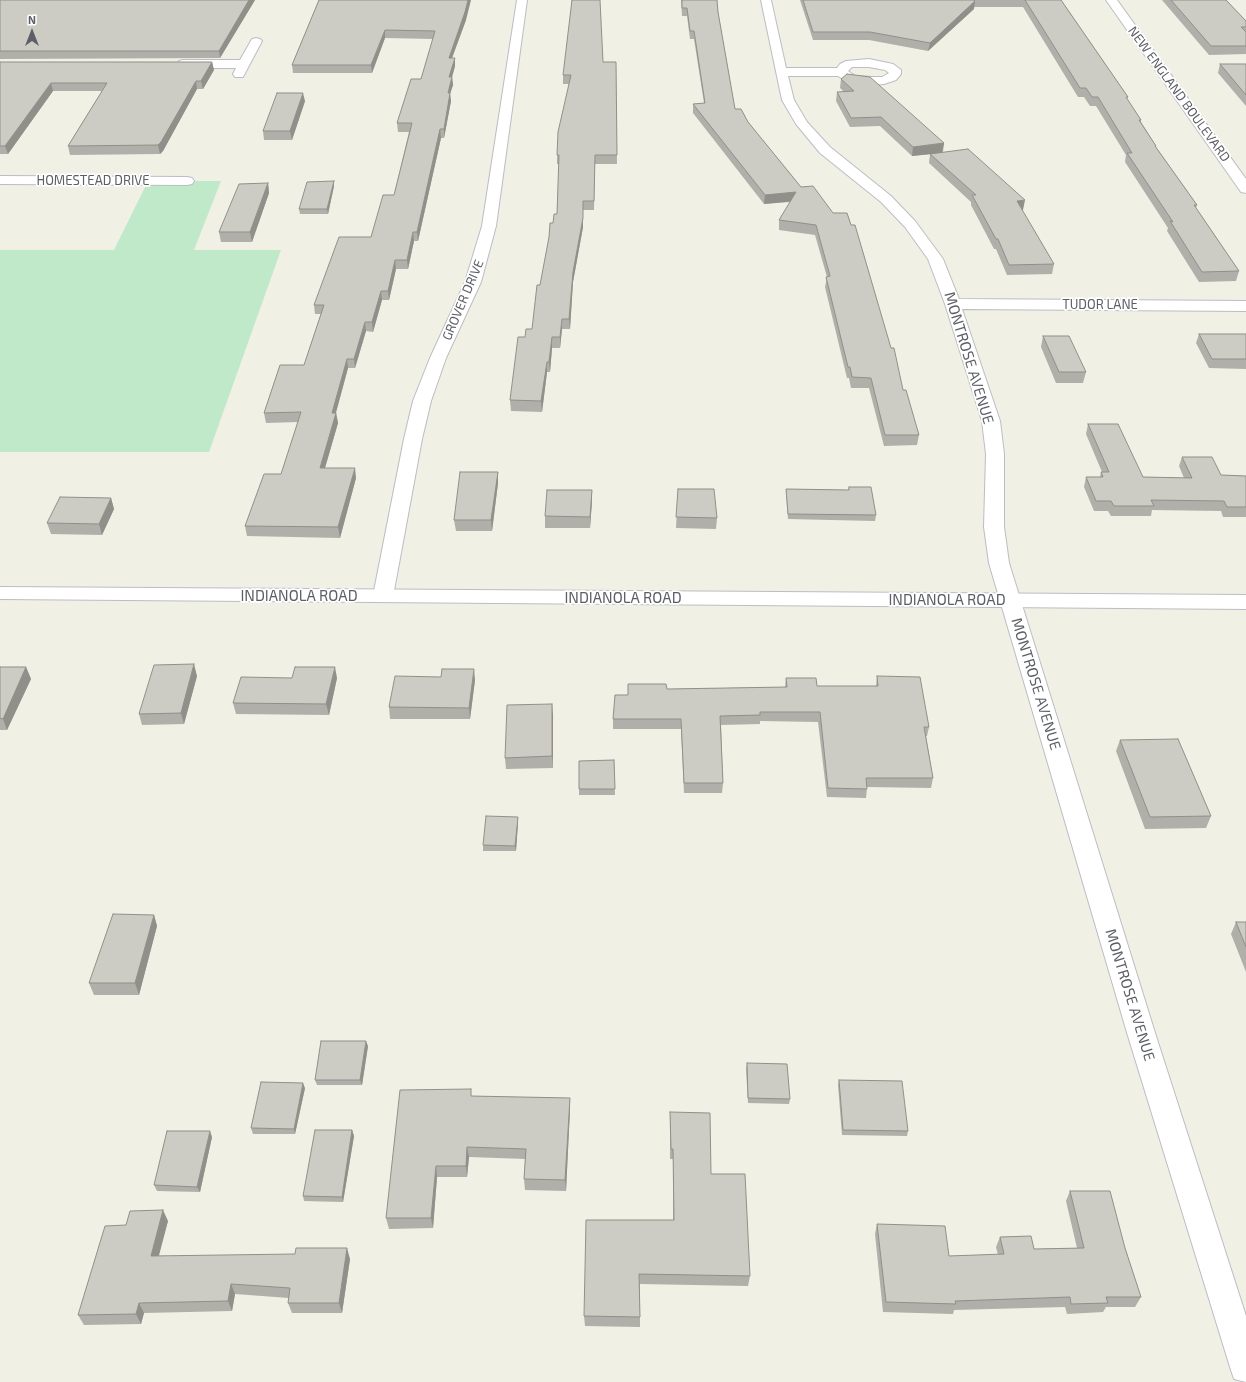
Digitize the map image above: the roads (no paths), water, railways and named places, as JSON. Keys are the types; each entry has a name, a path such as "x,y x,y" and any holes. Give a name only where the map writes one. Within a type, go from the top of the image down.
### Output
{"street":[{"name":"GROVER DRIVE","path":"384,596 413,439 422,401 438,358 473,282 489,226 522,0"},
{"name":"MONTROSE AVENUE","path":"766,0 788,100 802,124 825,150 886,200 910,224 935,259 953,304 991,422 995,454 994,527 998,563 1140,1028 1246,1367"},
{"name":"NEW ENGLAND BOULEVARD","path":"1111,0 1246,189"},
{"path":"173,64 241,69 256,41"},
{"path":"781,72 841,72"},
{"name":"HOMESTEAD DRIVE","path":"0,180 187,181"},
{"name":"TUDOR LANE","path":"953,304 1246,306"},
{"name":"INDIANOLA ROAD","path":"0,593 1246,602"}]}
